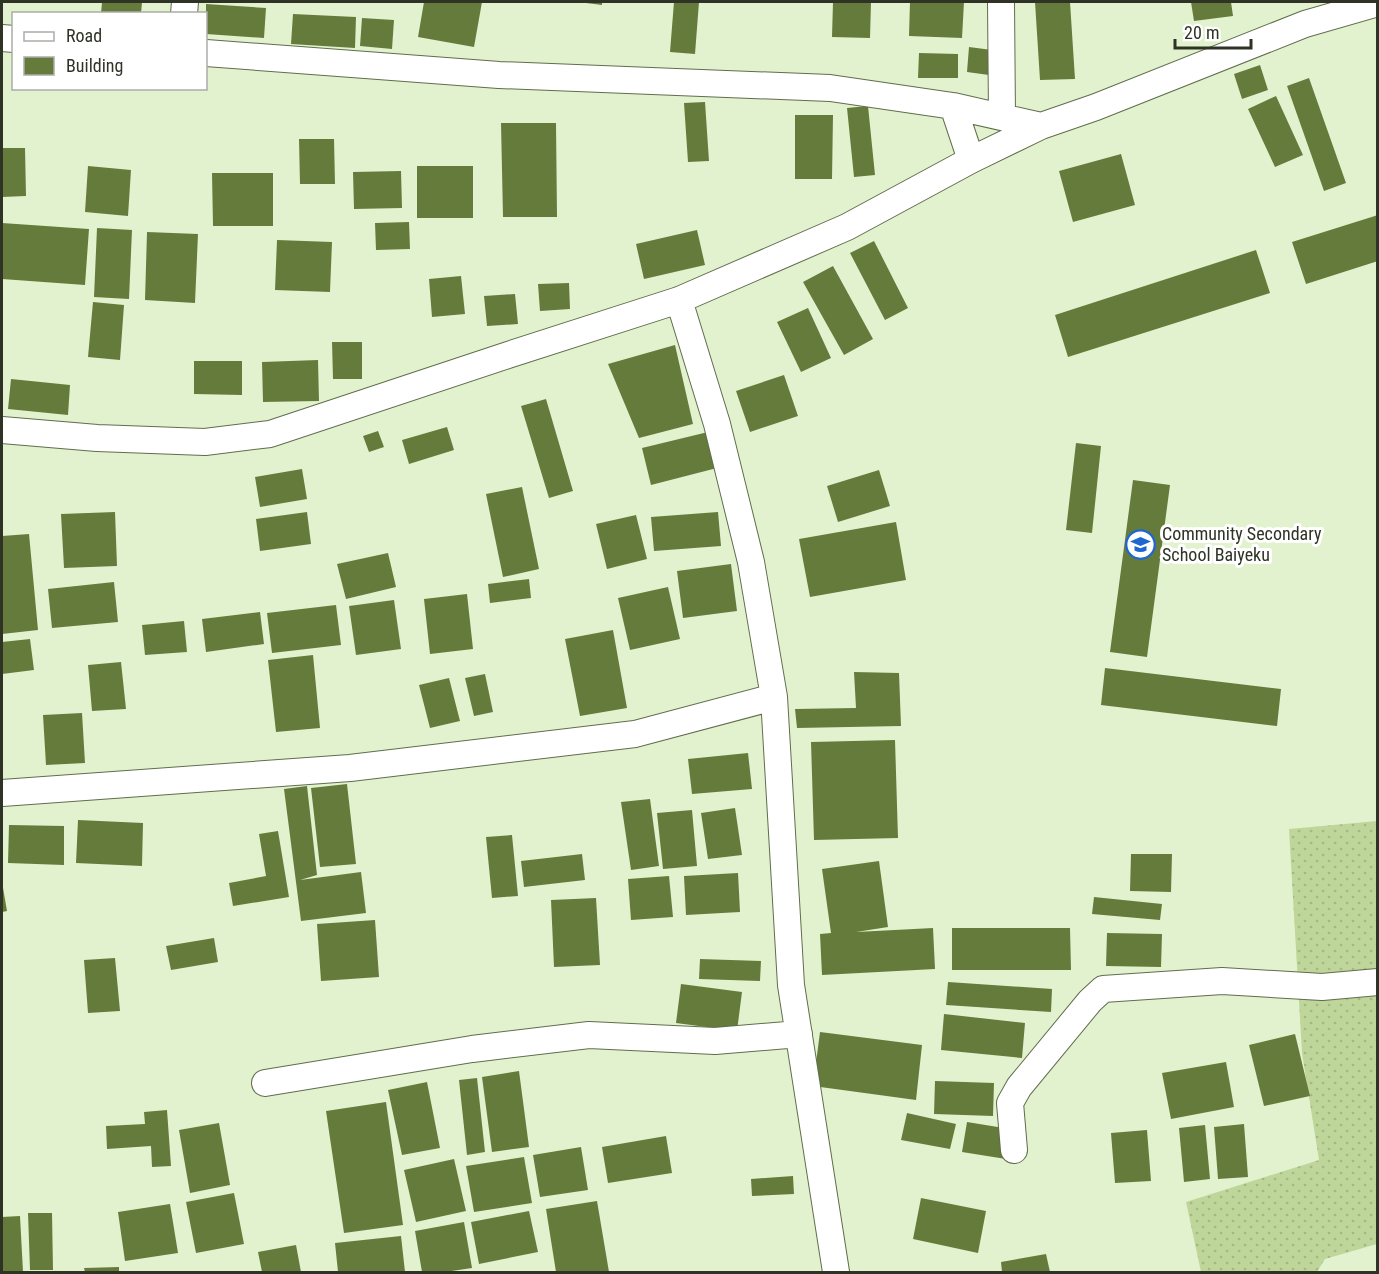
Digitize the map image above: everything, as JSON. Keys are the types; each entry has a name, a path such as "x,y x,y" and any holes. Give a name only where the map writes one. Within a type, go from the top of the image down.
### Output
{"street":[{"path":"1001,2 1002,117"},
{"path":"2,430 97,438 205,442 270,434 679,300 847,227 971,160 1041,126 1096,107 1304,13 1377,3"},
{"path":"207,53 499,75 830,88 953,106 1041,126"},
{"path":"953,106 971,160"},
{"path":"679,300 717,424 748,550 774,697 791,986 836,1272"},
{"path":"2,793 350,768 635,734 774,697"},
{"path":"1014,1150 1010,1103 1019,1087 1089,1001 1103,988 1222,981 1322,987 1377,981"},
{"path":"265,1083 472,1049 589,1035 715,1041 798,1034"}],"green space":[{"path":"1377,821 1377,1244 1325,1259 1317,1272 1201,1272 1186,1202 1319,1160 1302,1053 1289,829"}],"building":[{"path":"102,2 142,2 141,12 101,12"},
{"path":"424,2 482,2 474,47 418,37"},
{"path":"602,2 602,5 586,3"},
{"path":"674,2 699,2 695,54 670,52"},
{"path":"833,2 871,2 870,38 832,37"},
{"path":"910,2 964,2 962,38 909,36"},
{"path":"1035,2 1070,2 1075,79 1040,80"},
{"path":"1191,2 1231,2 1233,16 1194,21"},
{"path":"206,4 266,8 264,38 207,34"},
{"path":"293,14 356,17 355,48 291,44"},
{"path":"362,18 394,20 392,49 360,46"},
{"path":"969,47 992,50 989,75 967,72"},
{"path":"919,53 958,54 958,78 918,78"},
{"path":"1260,65 1268,90 1242,99 1234,74"},
{"path":"1309,78 1346,183 1324,191 1287,86"},
{"path":"1276,96 1303,155 1275,167 1248,109"},
{"path":"705,102 709,161 688,162 684,103"},
{"path":"868,106 875,175 854,177 847,108"},
{"path":"795,115 833,115 832,179 795,179"},
{"path":"501,123 556,123 557,217 503,217"},
{"path":"299,139 334,139 335,184 300,184"},
{"path":"2,148 25,148 26,196 2,197"},
{"path":"1121,154 1135,205 1073,222 1059,171"},
{"path":"88,166 131,170 128,216 85,212"},
{"path":"417,166 473,166 473,218 417,218"},
{"path":"401,171 402,208 354,209 353,172"},
{"path":"212,173 273,173 273,226 213,226"},
{"path":"1378,215 1378,261 1306,284 1292,242"},
{"path":"409,222 410,249 376,250 375,223"},
{"path":"2,223 89,229 85,285 2,279"},
{"path":"97,228 132,230 129,299 94,297"},
{"path":"697,230 705,265 644,279 636,244"},
{"path":"147,232 198,234 195,303 145,300"},
{"path":"277,240 332,242 330,292 275,290"},
{"path":"874,241 908,308 885,320 850,253"},
{"path":"1256,250 1270,293 1068,357 1055,315"},
{"path":"833,266 873,339 844,355 803,282"},
{"path":"461,276 465,314 432,317 429,279"},
{"path":"569,283 570,309 540,311 538,284"},
{"path":"515,294 518,324 487,326 484,296"},
{"path":"93,302 124,305 120,360 88,357"},
{"path":"808,308 831,358 801,372 777,322"},
{"path":"332,342 362,342 362,379 333,379"},
{"path":"675,345 693,424 639,438 608,364"},
{"path":"318,360 319,401 263,402 262,362"},
{"path":"194,361 242,361 242,395 194,394"},
{"path":"784,375 798,416 750,432 736,391"},
{"path":"11,379 70,385 68,415 8,409"},
{"path":"546,399 573,491 549,498 521,406"},
{"path":"447,427 454,450 409,464 402,440"},
{"path":"378,431 384,447 369,452 363,436"},
{"path":"708,432 717,468 651,485 642,448"},
{"path":"1076,443 1101,446 1092,533 1066,530"},
{"path":"302,469 307,499 260,507 255,477"},
{"path":"879,470 890,506 838,522 827,486"},
{"path":"1133,480 1170,485 1147,657 1110,652"},
{"path":"522,487 539,569 503,577 486,494"},
{"path":"115,512 117,566 64,568 61,514"},
{"path":"307,512 311,544 260,551 256,519"},
{"path":"718,512 721,546 654,551 651,517"},
{"path":"636,515 647,559 607,569 596,524"},
{"path":"896,522 906,580 810,597 799,539"},
{"path":"29,534 38,630 2,634 2,536"},
{"path":"388,553 396,587 346,599 337,564"},
{"path":"731,564 737,611 683,618 677,571"},
{"path":"529,579 531,598 490,603 488,584"},
{"path":"114,582 118,622 52,628 48,589"},
{"path":"668,587 680,639 630,650 618,598"},
{"path":"467,594 473,649 430,654 424,599"},
{"path":"394,600 401,649 356,655 349,606"},
{"path":"336,605 341,645 272,653 267,613"},
{"path":"260,612 264,644 206,652 202,619"},
{"path":"184,621 187,652 145,655 142,625"},
{"path":"613,630 627,708 580,716 565,639"},
{"path":"30,639 34,670 2,674 2,642"},
{"path":"313,655 320,728 276,732 268,660"},
{"path":"121,662 126,709 92,711 88,665"},
{"path":"1105,668 1281,689 1277,726 1101,705"},
{"path":"854,672 899,673 901,726 797,728 795,709 856,708"},
{"path":"485,674 493,712 474,716 465,678"},
{"path":"449,678 460,721 430,728 419,685"},
{"path":"82,713 85,763 46,765 43,715"},
{"path":"895,740 898,838 814,840 811,742"},
{"path":"748,753 752,789 692,794 688,759"},
{"path":"347,784 356,864 320,867 311,788"},
{"path":"307,786 317,875 300,880 361,872 366,913 301,921 284,789"},
{"path":"650,799 659,866 631,870 621,802"},
{"path":"735,808 742,855 708,859 701,813"},
{"path":"692,810 697,866 663,869 657,813"},
{"path":"78,820 143,823 142,866 76,863"},
{"path":"9,825 64,826 64,865 8,863"},
{"path":"278,831 289,897 233,906 229,883 266,876 259,834"},
{"path":"512,835 518,896 492,898 486,837"},
{"path":"582,854 585,880 524,887 521,861"},
{"path":"1131,854 1172,854 1171,892 1130,891"},
{"path":"879,861 888,927 856,932 933,928 935,969 822,975 820,934 831,933 822,869"},
{"path":"738,873 740,912 686,915 684,876"},
{"path":"669,876 673,917 631,920 628,879"},
{"path":"2,882 7,911 2,912"},
{"path":"1094,897 1162,904 1160,920 1092,914"},
{"path":"596,898 600,965 554,967 551,900"},
{"path":"375,920 379,977 321,981 317,924"},
{"path":"952,928 1070,928 1071,970 952,970"},
{"path":"1107,933 1162,934 1161,967 1106,966"},
{"path":"214,938 218,962 171,970 166,946"},
{"path":"115,958 120,1011 88,1013 84,960"},
{"path":"700,959 761,961 760,981 699,979"},
{"path":"948,982 1052,989 1051,1012 946,1005"},
{"path":"681,984 742,992 737,1031 676,1023"},
{"path":"944,1014 1025,1023 1022,1058 941,1050"},
{"path":"820,1032 922,1045 916,1100 813,1086"},
{"path":"1295,1034 1310,1096 1264,1106 1249,1045"},
{"path":"1226,1062 1234,1107 1171,1119 1162,1073"},
{"path":"519,1071 529,1147 492,1152 482,1077"},
{"path":"477,1078 485,1152 467,1155 459,1080"},
{"path":"935,1081 994,1083 993,1116 934,1114"},
{"path":"427,1082 440,1148 402,1155 388,1090"},
{"path":"386,1102 403,1225 344,1233 326,1111"},
{"path":"167,1110 171,1166 152,1167 151,1146 107,1149 106,1126 145,1124 144,1112"},
{"path":"907,1113 956,1124 950,1149 901,1140"},
{"path":"967,1122 1010,1129 1006,1159 962,1152"},
{"path":"219,1123 230,1185 190,1193 179,1130"},
{"path":"1244,1124 1248,1177 1218,1179 1214,1127"},
{"path":"1205,1125 1210,1179 1184,1182 1179,1128"},
{"path":"1147,1130 1151,1181 1115,1183 1111,1133"},
{"path":"666,1136 672,1173 608,1183 602,1147"},
{"path":"581,1147 588,1190 540,1197 533,1155"},
{"path":"524,1157 532,1203 474,1212 466,1166"},
{"path":"454,1159 466,1211 416,1222 404,1170"},
{"path":"793,1176 794,1194 752,1196 751,1179"},
{"path":"234,1193 244,1244 196,1253 186,1202"},
{"path":"921,1198 986,1211 978,1253 913,1239"},
{"path":"597,1201 609,1272 556,1272 546,1209"},
{"path":"170,1204 178,1253 125,1261 118,1212"},
{"path":"529,1211 538,1252 479,1264 471,1222"},
{"path":"28,1213 52,1213 53,1270 30,1270"},
{"path":"20,1216 23,1272 2,1272 2,1217"},
{"path":"464,1222 472,1268 445,1272 422,1272 415,1231"},
{"path":"401,1236 405,1272 338,1272 335,1243"},
{"path":"296,1245 301,1272 262,1272 258,1252"},
{"path":"1046,1254 1050,1272 1002,1272 1001,1262"},
{"path":"119,1267 119,1272 85,1272 84,1268"}],"place":[{"name":"Community Secondary School Baiyeku","path":"1141,544"}]}
